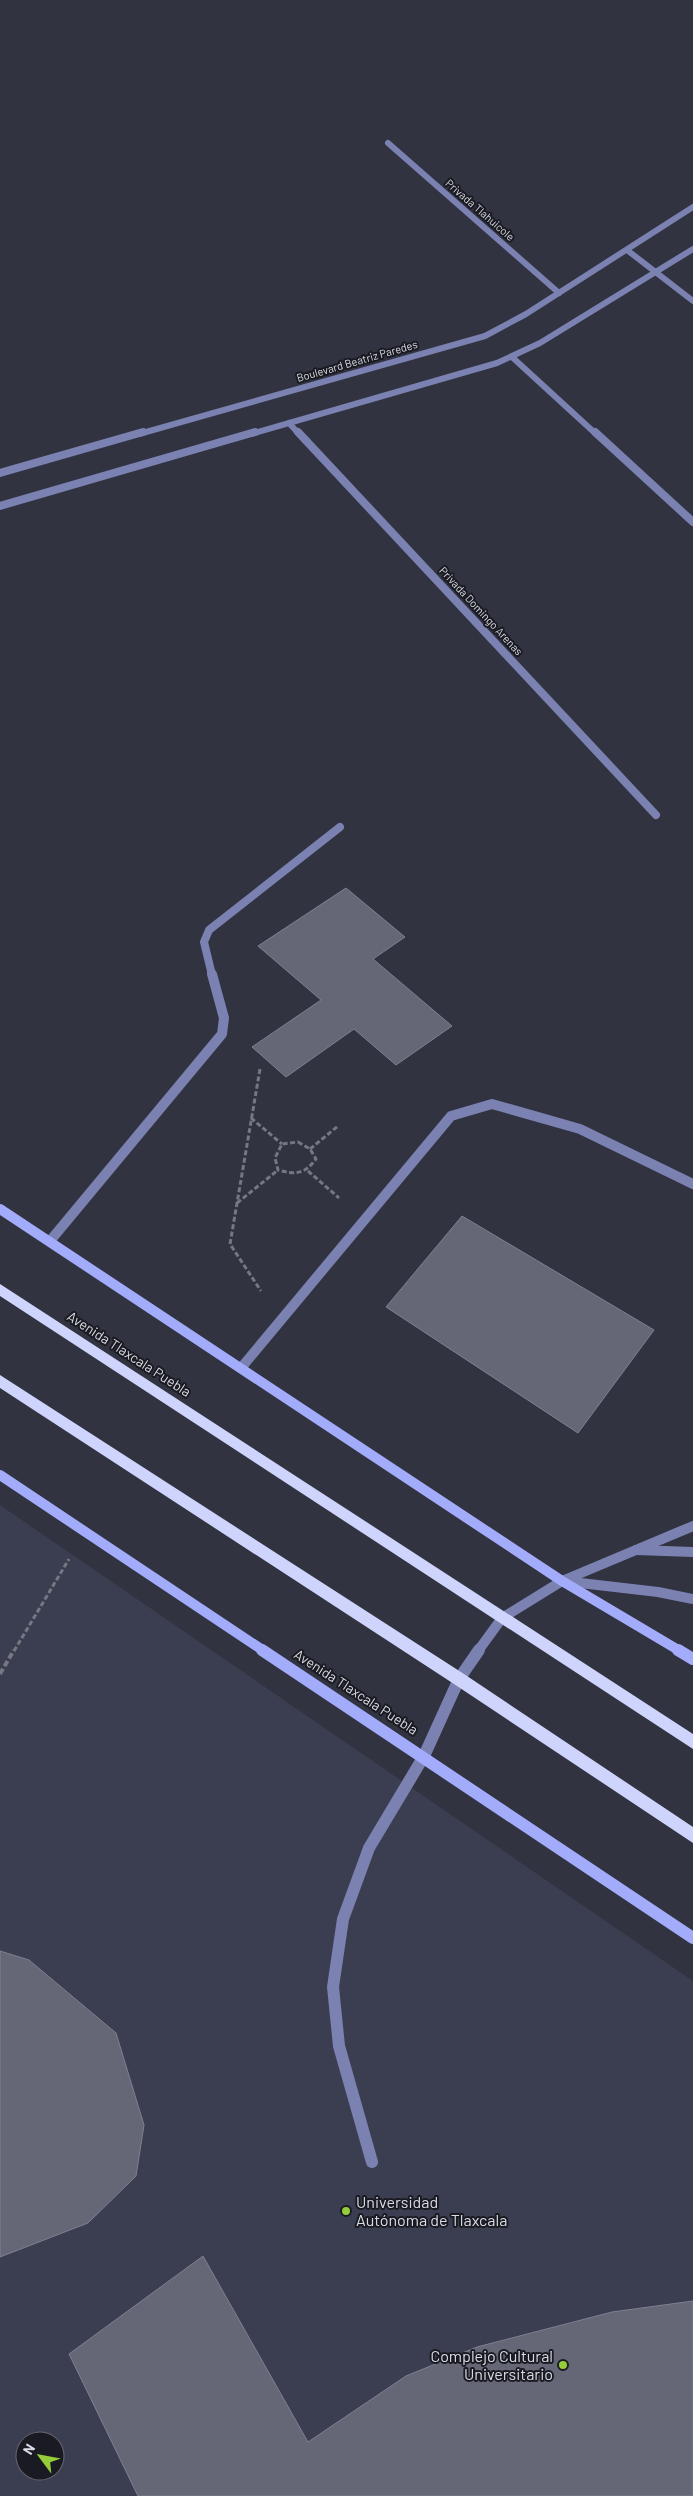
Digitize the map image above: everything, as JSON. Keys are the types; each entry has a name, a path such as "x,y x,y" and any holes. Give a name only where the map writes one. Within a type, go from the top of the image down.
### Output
{"main road":[{"path":"0,1209 562,1581 693,1660"},
{"name":"Avenida Tlaxcala Puebla","path":"0,1289 693,1742"},
{"path":"0,1381 459,1679 693,1836"},
{"name":"Avenida Tlaxcala Puebla","path":"0,1475 424,1756 693,1938"}],"street":[{"name":"Privada Tlahuicole","path":"388,142 559,293"},
{"name":"Boulevard Beatriz Paredes","path":"0,473 485,336 559,293 693,208"},
{"path":"0,506 512,357 540,343 693,249"},
{"path":"627,250 658,272 693,301"},
{"path":"512,357 693,522"},
{"name":"Privada Domingo Arenas","path":"289,423 656,815"},
{"path":"50,1241 222,1034 224,1018 204,942 210,930 340,827"},
{"path":"241,1368 451,1116 492,1104 580,1129 693,1184"},
{"path":"372,2162 339,2046 333,1987 343,1919 369,1848 424,1756 459,1679 502,1618 562,1581 693,1526"},
{"path":"636,1550 693,1552"},
{"path":"562,1581 658,1592 693,1599"}],"path":[{"path":"260,1069 230,1244 261,1291"},
{"path":"251,1118 282,1144 298,1142 310,1149 316,1159 308,1171 294,1175 278,1170"},
{"path":"310,1149 338,1126"},
{"path":"278,1170 275,1158 282,1144"},
{"path":"237,1204 278,1170"},
{"path":"308,1171 339,1198"},
{"path":"0,1674 71,1555 88,1535"}],"shaded area":[{"name":"Universidad Autónoma de Tlaxcala","path":"0,1505 693,1981 693,2496 0,2496"}],"building":[{"path":"346,888 405,937 373,959 452,1026 396,1065 354,1029 286,1077 252,1047 321,1000 258,946"},
{"path":"462,1216 654,1330 578,1433 386,1307"},
{"path":"0,1951 29,1960 116,2033 144,2125 136,2176 88,2223 0,2257"},
{"name":"Complejo Cultural Universitario","path":"203,2256 308,2442 406,2376 477,2347 612,2312 693,2301 693,2496 138,2496 69,2354"}],"place":[{"name":"Universidad Autónoma de Tlaxcala","path":"346,2211"},
{"name":"Complejo Cultural Universitario","path":"563,2365"}]}
